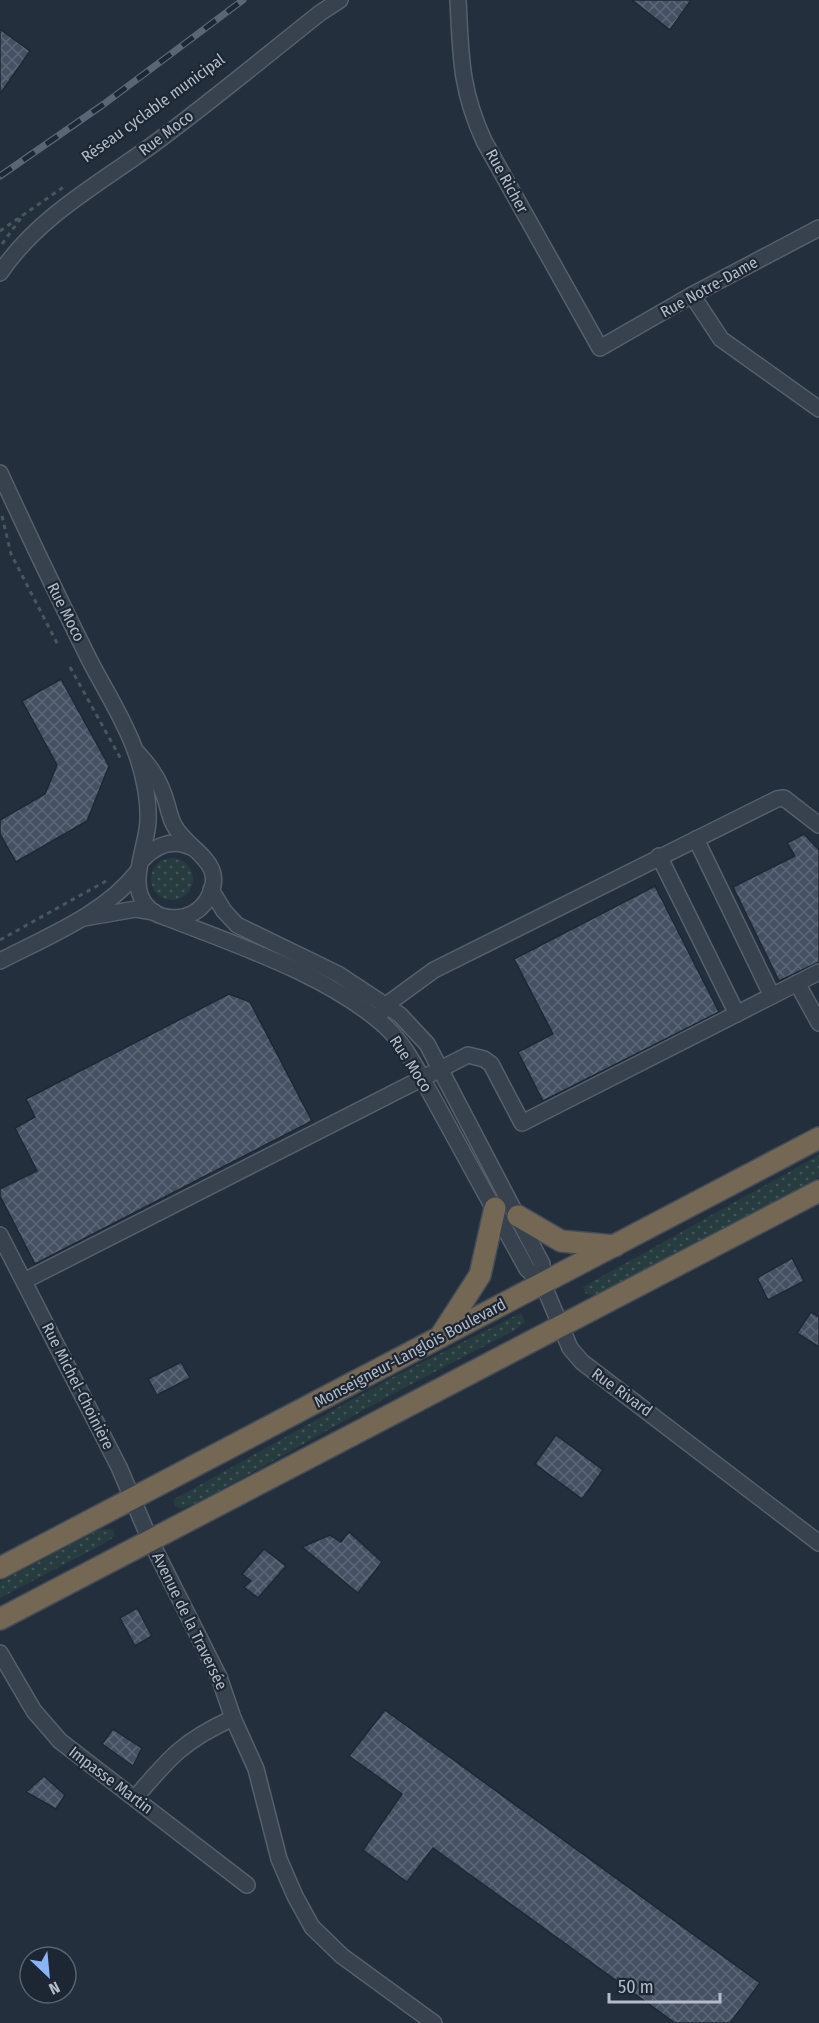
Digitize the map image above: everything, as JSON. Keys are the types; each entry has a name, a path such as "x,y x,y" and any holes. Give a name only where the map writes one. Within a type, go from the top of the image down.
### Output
{"highway":[{"name":"Monseigneur-Langlois Boulevard","path":"0,1568 819,1138"},
{"path":"0,1619 819,1191"},
{"path":"440,1338 480,1275 495,1208"},
{"path":"518,1215 561,1241 616,1246"}],"street":[{"name":"Rue Moco","path":"0,273 21,244 41,223 159,140 320,13 340,0"},
{"name":"Rue Richer","path":"458,0 463,81 471,110 484,141 600,348"},
{"name":"Rue Notre-Dame","path":"600,348 692,295 819,228"},
{"path":"692,295 721,339 819,409"},
{"name":"Rue Moco","path":"0,473 34,549 135,750 146,793 148,819 140,865 139,894 159,915 248,950 347,995 377,1020 406,1050 527,1269 543,1284 563,1325"},
{"name":"Rue Moco","path":"135,750 157,777 174,826 197,849 211,868 211,890 224,911 237,925 338,974 386,1005 413,1028 427,1044 542,1264 543,1284"},
{"path":"377,1020 386,1005 434,970 659,856 784,798 819,825"},
{"path":"696,838 772,996"},
{"path":"0,961 79,920 128,884 140,865 161,845 174,842 197,849"},
{"path":"659,856 737,1014"},
{"path":"79,920 136,909 159,915 188,916 198,910 211,890"},
{"path":"24,1281 468,1055 484,1059 491,1064 522,1123 797,983 817,978"},
{"path":"797,983 819,1023"},
{"name":"Rue Michel-Choinière","path":"0,1234 134,1497 150,1540"},
{"name":"Rue Rivard","path":"563,1325 570,1348 582,1362 819,1543"},
{"name":"Avenue de la Traversée","path":"150,1540 219,1677 233,1718 256,1769 279,1859 312,1928 342,1956 434,2023"},
{"name":"Impasse Martin","path":"1,1654 45,1726 85,1763 135,1798 247,1885"},
{"path":"135,1798 182,1745 233,1718"}],"path":[{"name":"Réseau cyclable municipal","path":"0,231 74,180"},
{"path":"5,239 24,214"},
{"path":"0,508 11,554 58,645"},
{"path":"70,667 126,769"},
{"path":"0,940 104,883 115,874"}],"green space":[{"path":"172,858 180,859 187,864 192,871 192,887 187,894 180,899 172,900 164,899 157,894 152,887 151,879 152,871 157,864 164,859"},
{"path":"819,1155 819,1177 597,1295 586,1294 583,1287"},
{"path":"521,1313 525,1322 515,1330 387,1397 203,1500 181,1509 175,1506 173,1500 389,1379"},
{"path":"113,1529 115,1536 103,1544 0,1598 0,1582 99,1530"}],"building":[{"path":"632,0 691,0 670,30"},
{"path":"0,29 30,51 0,94"},
{"path":"61,679 109,766 87,821 16,862 0,834 0,820 45,794 57,765 22,701"},
{"path":"804,834 819,850 819,962 779,981 733,887 795,856 787,843"},
{"path":"655,886 719,1012 543,1101 518,1052 553,1034 514,959"},
{"path":"229,994 250,1002 312,1121 35,1264 0,1196 0,1189 37,1171 15,1128 35,1117 26,1099"},
{"path":"792,1258 804,1281 768,1300 757,1278"},
{"path":"811,1312 819,1317 819,1347 797,1333"},
{"path":"181,1362 190,1378 157,1395 148,1379"},
{"path":"556,1435 603,1470 582,1499 535,1464"},
{"path":"349,1532 382,1562 358,1593 302,1547 330,1535 341,1542"},
{"path":"264,1549 286,1566 258,1598 244,1587 251,1581 242,1574"},
{"path":"137,1608 152,1636 135,1646 120,1618"},
{"path":"385,1710 760,1983 730,2023 675,2023 433,1848 407,1882 363,1850 402,1794 349,1756"},
{"path":"113,1729 142,1748 133,1766 102,1744"},
{"path":"44,1776 65,1795 56,1809 26,1792"}],"railway":[{"path":"0,176 104,104 243,0"}]}
